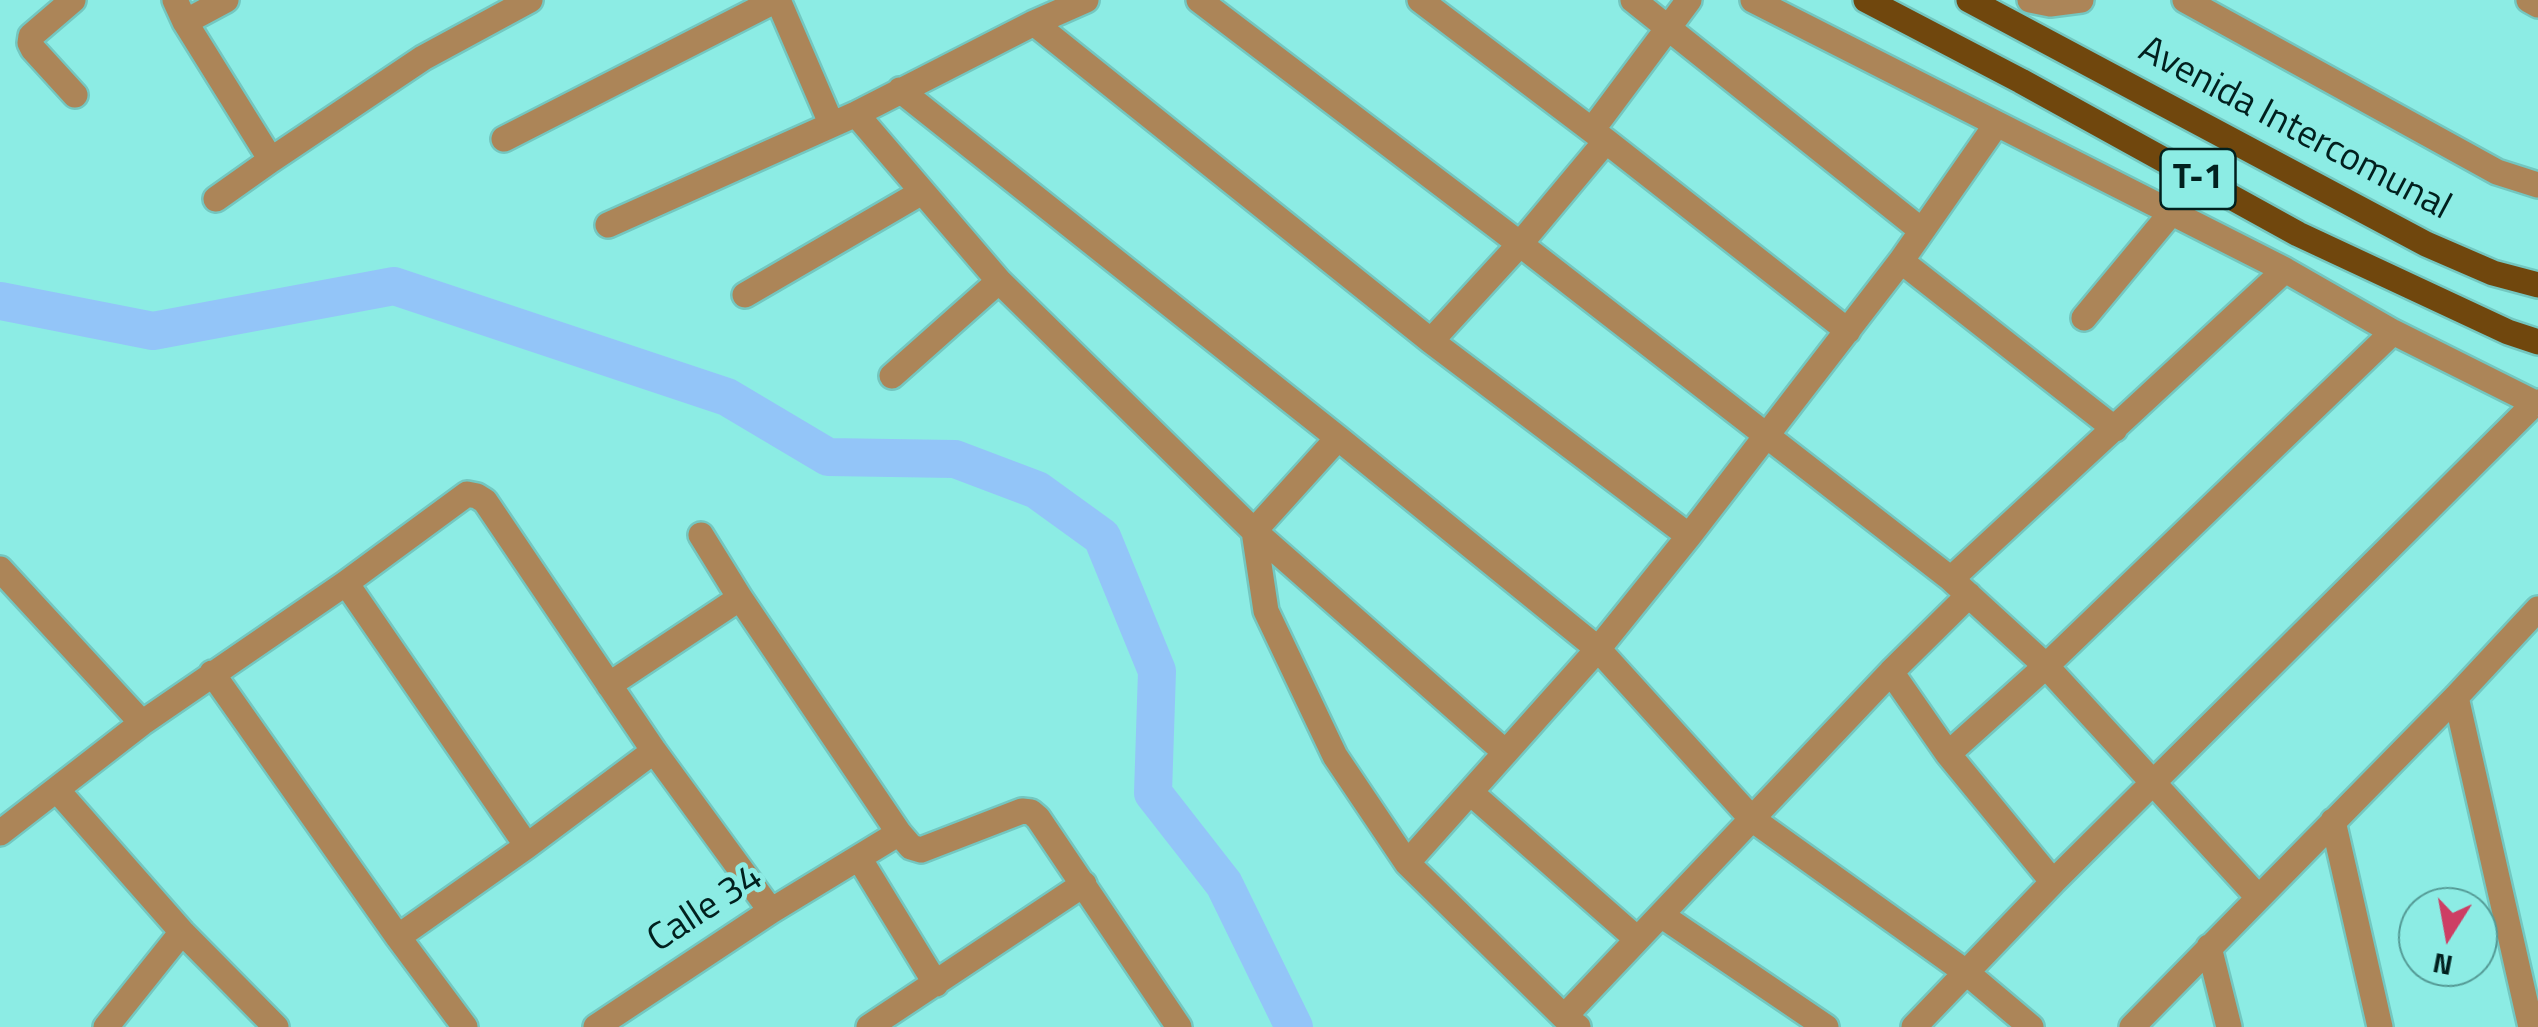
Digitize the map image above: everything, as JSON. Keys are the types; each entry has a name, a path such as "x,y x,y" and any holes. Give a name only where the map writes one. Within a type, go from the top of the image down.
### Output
{"main road":[{"name":"T-1","path":"1866,0 2298,234 2508,332 2538,342"},
{"name":"Avenida Intercomunal","path":"1968,0 2426,244 2532,288"}],"street":[{"path":"73,0 31,36 30,43 75,95"},
{"path":"226,0 180,11 271,160"},
{"path":"216,199 423,58 530,0"},
{"path":"504,139 777,0 844,119 922,192 1000,281 1254,532 1506,752"},
{"path":"608,225 844,119 1086,0"},
{"path":"1199,0 1960,587 2046,666 2258,897"},
{"path":"1420,0 1848,331"},
{"path":"1633,0 1921,230"},
{"path":"1431,341 1520,244 1599,136 1689,0"},
{"path":"1753,0 2285,270 2393,332 2537,402 2053,882 1914,1027"},
{"path":"2030,0 2050,4 2081,0"},
{"path":"2185,0 2497,172 2538,185"},
{"path":"2529,0 2538,5"},
{"path":"1034,23 1431,341 1689,536"},
{"path":"900,90 1598,649 1752,818 1967,973 2031,1027"},
{"path":"1408,863 1598,649 1689,536 1901,261 1996,124"},
{"path":"745,295 922,192"},
{"path":"2084,318 2172,212"},
{"path":"1901,261 2115,429"},
{"path":"1254,532 1266,611 1335,756 1408,863 1571,1022 1638,939 1892,672 1960,587 2115,429 2285,270"},
{"path":"892,376 1000,281"},
{"path":"1948,754 2046,666 2393,332"},
{"path":"1254,532 1338,438"},
{"path":"0,833 212,673 346,584 467,494 486,500 654,751 771,911"},
{"path":"700,535 911,847 921,850 1022,811 1031,812 1179,1027"},
{"path":"0,569 142,724"},
{"path":"346,584 527,846"},
{"path":"609,685 740,598"},
{"path":"2132,1027 2538,610"},
{"path":"1892,672 1948,754 2053,882"},
{"path":"212,673 465,1027"},
{"path":"2456,697 2531,1027"},
{"path":"398,937 654,751"},
{"path":"57,790 182,932 276,1027"},
{"path":"1471,794 1638,939"},
{"path":"2333,821 2380,1027"},
{"name":"Calle 34","path":"596,1027 771,911 899,833"},
{"path":"859,858 936,984"},
{"path":"869,1027 1084,884"},
{"path":"1661,916 1826,1027"},
{"path":"106,1027 182,932"},
{"path":"2209,947 2230,1027"}],"waterway":[{"path":"0,301 153,331 394,286 727,397 828,457 955,459 1037,490 1102,537 1157,671 1153,793 1224,884 1294,1027"}]}
